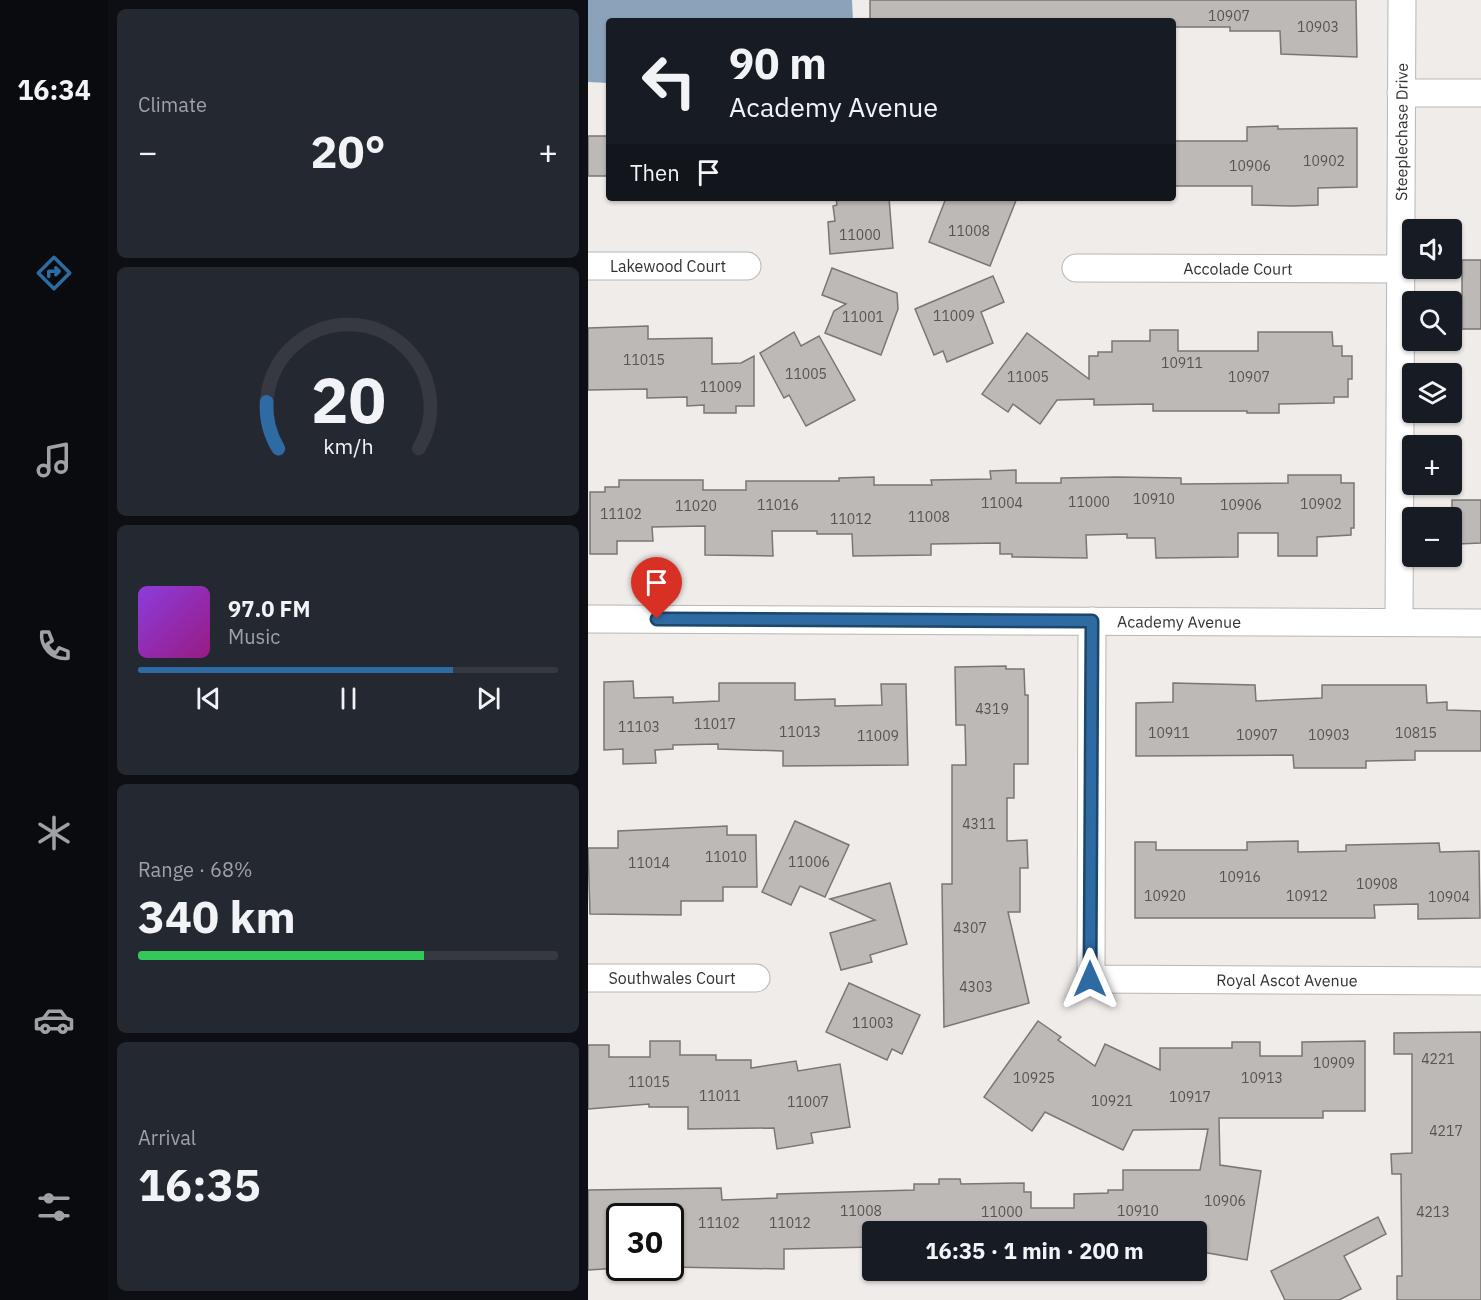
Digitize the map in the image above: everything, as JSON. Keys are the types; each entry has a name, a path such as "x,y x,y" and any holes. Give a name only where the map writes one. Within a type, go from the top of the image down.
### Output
{"street":[{"name":"Steeplechase Drive","path":"1399,622 1402,0"},
{"path":"1401,93 1481,93"},
{"name":"Lakewood Court","path":"588,266 747,266"},
{"name":"Accolade Court","path":"1076,268 1400,269"},
{"name":"Academy Avenue","path":"588,619 1481,623"},
{"name":"Royal Ascot Avenue","path":"1092,621 1090,979 1481,981"},
{"name":"Southwales Court","path":"588,978 756,978"}],"water":[{"path":"588,0 852,0 853,18 606,18 606,83 588,82"}],"building":[{"path":"870,0 1356,0 1357,57 1281,54 1280,31 1230,31 1230,27 1176,27 1176,18 870,18"},
{"path":"1247,127 1357,128 1357,187 1318,188 1318,205 1293,206 1252,205 1252,186 1176,186 1176,141 1247,141"},
{"path":"588,136 606,136 606,176 588,176"},
{"path":"836,201 889,201 893,248 830,254 828,222 835,221 833,206 837,205"},
{"path":"945,201 1016,201 990,266 929,242"},
{"path":"1462,260 1481,260 1481,329 1462,329"},
{"path":"832,268 897,293 898,309 881,355 825,333 834,311 846,304 822,295"},
{"path":"993,276 1004,302 981,312 993,343 947,362 943,351 934,355 915,309"},
{"path":"648,326 648,339 712,338 712,364 741,363 754,356 754,406 736,406 736,413 704,413 704,405 687,406 687,397 647,398 647,389 588,390 588,328"},
{"path":"1150,330 1178,330 1178,351 1258,351 1258,332 1332,332 1333,346 1342,346 1342,356 1352,356 1352,379 1348,379 1348,397 1334,397 1334,403 1279,404 1279,413 1153,411 1153,404 1094,405 1094,399 1057,400 1040,424 1013,404 1008,412 982,394 1027,333 1089,379 1089,356 1098,356 1098,352 1112,352 1112,341 1150,341"},
{"path":"794,332 801,346 819,336 855,400 806,426 789,395 784,398 760,353"},
{"path":"1016,470 1016,483 1061,483 1061,478 1117,477 1181,478 1181,484 1288,483 1288,475 1341,475 1341,483 1354,483 1354,528 1351,528 1351,535 1317,537 1317,556 1278,556 1278,533 1238,533 1238,557 1156,558 1155,538 1127,538 1127,534 1086,535 1087,558 1012,557 1012,554 1000,554 1000,543 931,544 931,555 853,556 852,534 817,534 817,531 772,531 773,556 705,555 705,526 652,527 653,541 617,541 617,554 590,554 590,492 605,492 605,487 619,487 619,480 703,480 703,490 746,490 746,481 839,481 839,478 874,477 874,485 932,485 931,480 991,479 990,471"},
{"path":"1452,500 1481,500 1481,543 1462,544 1462,507 1452,507"},
{"path":"1006,666 1006,669 1024,669 1025,695 1028,695 1028,764 1014,764 1014,798 1007,798 1007,841 1027,840 1028,868 1020,868 1020,912 1008,912 1029,1003 944,1027 942,884 952,884 952,765 966,765 965,725 956,725 955,667"},
{"path":"633,681 634,698 673,697 673,703 719,701 719,683 795,683 795,700 835,699 835,706 882,705 881,684 906,684 908,765 783,766 783,751 718,749 718,744 673,745 673,749 655,750 656,763 623,764 623,749 604,750 604,682"},
{"path":"1173,683 1255,685 1256,701 1322,698 1322,685 1426,685 1427,703 1447,702 1447,710 1481,711 1481,751 1415,751 1415,760 1366,761 1366,768 1294,768 1293,755 1136,756 1136,703 1173,702"},
{"path":"795,821 849,845 825,897 800,886 791,905 762,892"},
{"path":"727,826 727,835 756,835 757,887 723,887 723,901 681,901 681,915 590,914 588,848 618,848 618,831"},
{"path":"1298,841 1298,852 1346,851 1346,845 1439,843 1440,852 1479,851 1480,918 1418,919 1418,904 1374,905 1375,918 1135,918 1135,842 1156,842 1156,850 1247,850 1247,842"},
{"path":"890,883 907,944 870,955 872,962 841,970 830,933 875,920 830,899"},
{"path":"849,983 920,1015 902,1054 892,1049 887,1060 826,1032"},
{"path":"1038,1021 1061,1037 1058,1040 1095,1066 1105,1044 1160,1070 1160,1048 1232,1048 1232,1042 1260,1042 1260,1056 1302,1056 1302,1042 1365,1041 1365,1111 1323,1111 1323,1118 1219,1118 1220,1165 1261,1171 1247,1260 1207,1253 1207,1221 862,1221 862,1247 784,1249 784,1269 684,1267 684,1203 606,1203 606,1269 588,1270 588,1190 721,1188 722,1200 777,1198 777,1194 914,1190 914,1184 939,1184 939,1179 960,1179 961,1184 1024,1183 1024,1192 1031,1192 1031,1208 1074,1208 1074,1194 1123,1190 1123,1170 1200,1170 1208,1129 1133,1130 1123,1150 1045,1112 1032,1131 984,1097"},
{"path":"1481,1032 1481,1300 1397,1300 1397,1276 1402,1276 1401,1174 1392,1174 1391,1154 1412,1153 1412,1054 1394,1054 1394,1033"},
{"path":"650,1041 680,1041 680,1055 716,1055 716,1060 751,1060 751,1068 796,1061 798,1071 840,1064 850,1127 811,1133 813,1143 777,1149 774,1128 688,1129 688,1107 649,1107 649,1104 588,1109 588,1045 609,1045 609,1057 650,1057"},
{"path":"1378,1217 1386,1234 1344,1256 1361,1289 1339,1300 1285,1300 1271,1271"}],"route":[{"path":"657,619 1092,621 1090,979"}]}
